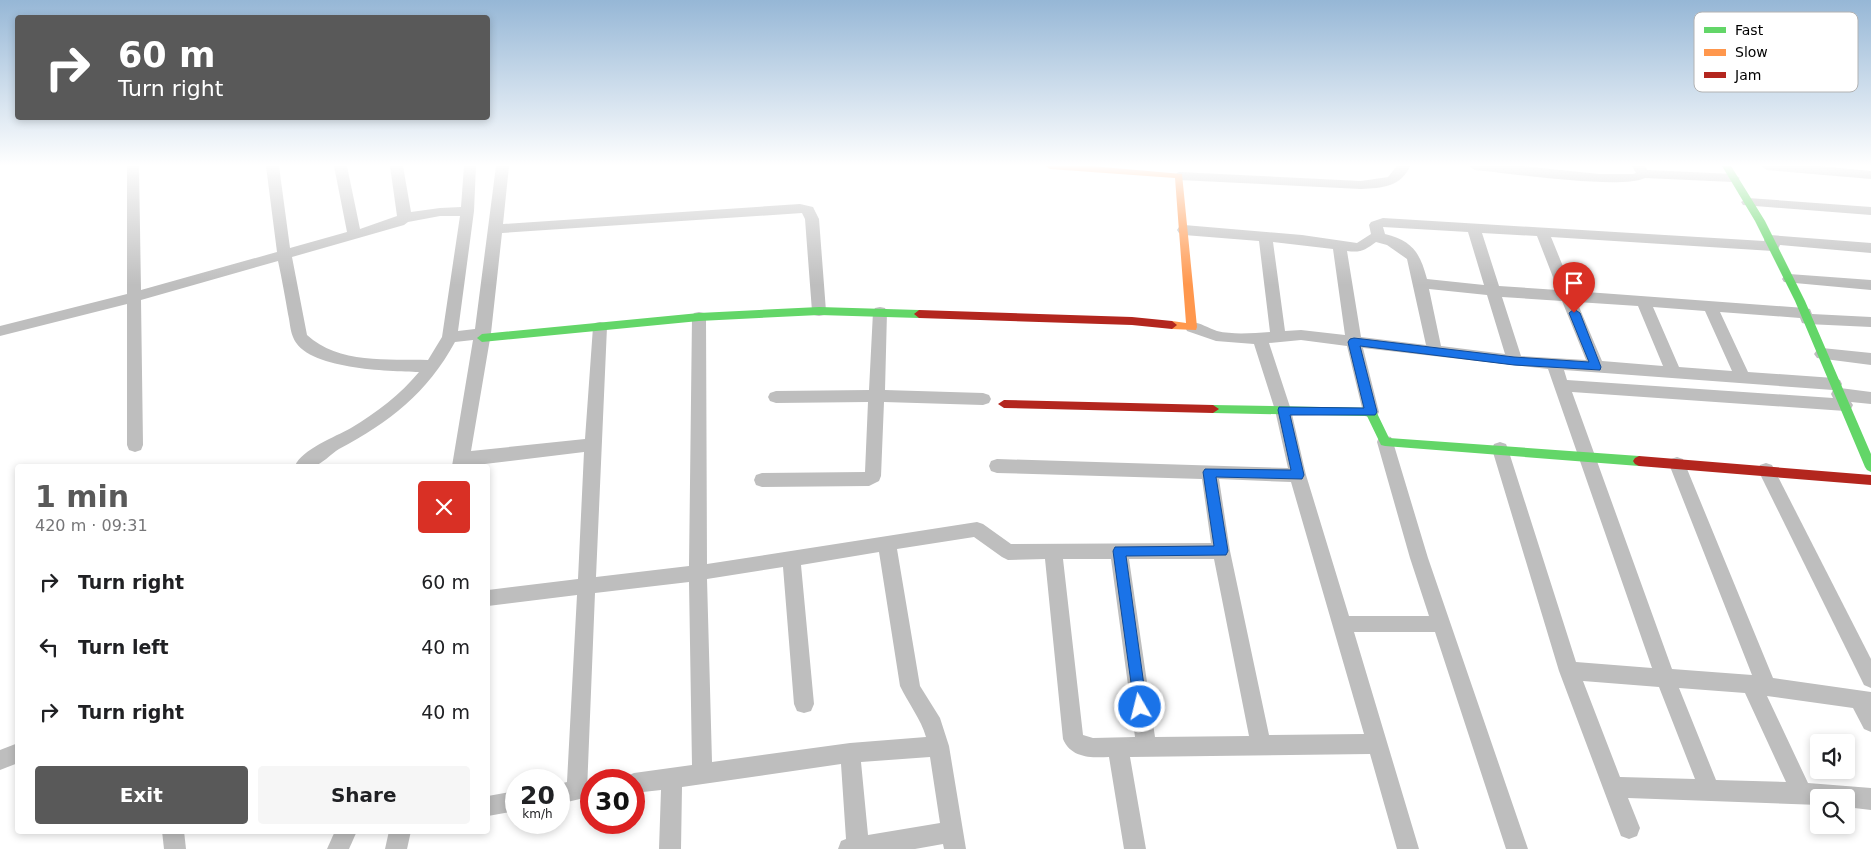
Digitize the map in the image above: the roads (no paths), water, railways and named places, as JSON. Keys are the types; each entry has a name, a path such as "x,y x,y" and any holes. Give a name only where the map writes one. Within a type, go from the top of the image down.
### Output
{"street":[{"path":"133,206 135,445"},
{"path":"277,206 284,253 300,337 305,344 316,351 350,362 432,366"},
{"path":"348,206 354,234"},
{"path":"402,206 404,218"},
{"path":"306,464 327,448 356,432 395,406 432,366 450,337 467,206"},
{"path":"499,206 482,335 461,462 592,444"},
{"path":"1186,206 1184,230 1192,327"},
{"path":"1750,206 1772,243 1806,316 1839,395 1868,455"},
{"path":"1797,206 1871,211"},
{"path":"497,229 800,208 809,210 812,212 819,311"},
{"path":"0,331 134,297 391,224 404,218 467,210"},
{"path":"1379,237 1376,224 1382,222 1474,229 1871,248"},
{"path":"1474,229 1495,291 1514,361"},
{"path":"1184,230 1360,248 1372,238 1379,237 1411,254 1414,258 1435,352"},
{"path":"1542,232 1596,367"},
{"path":"1265,237 1278,337"},
{"path":"1339,245 1354,342 1371,412 1385,442 1419,558 1517,849"},
{"path":"1789,279 1871,285"},
{"path":"1420,283 1495,291 1710,306 1871,322"},
{"path":"1643,302 1673,372"},
{"path":"1710,306 1743,378"},
{"path":"450,337 600,328 699,317 819,311 1132,321 1192,327 1216,336 1244,339 1301,335 1514,361 1743,378 1839,395"},
{"path":"762,480 872,478 874,474 875,396 880,312"},
{"path":"699,317 698,573 702,773"},
{"path":"576,791 592,444 600,328"},
{"path":"1260,338 1283,410 1298,475 1408,849"},
{"path":"1822,354 1871,359"},
{"path":"1554,364 1665,678 1710,790"},
{"path":"1560,385 1839,395 1871,398"},
{"path":"776,397 875,396 983,399"},
{"path":"1004,404 1371,412"},
{"path":"1385,442 1500,449 1871,480"},
{"path":"1500,449 1569,671 1629,828"},
{"path":"1677,464 1759,686 1802,793"},
{"path":"996,466 1298,475"},
{"path":"1766,470 1871,679"},
{"path":"1209,472 1222,551 1261,745"},
{"path":"490,598 698,573 977,529 1008,552 1222,551"},
{"path":"850,753 855,849 954,841 940,746 933,725 910,686 887,543"},
{"path":"1119,551 1146,746"},
{"path":"1053,552 1073,739 1076,744 1084,747 1118,747 1378,744"},
{"path":"791,558 804,704"},
{"path":"1342,624 1441,624"},
{"path":"1569,671 1759,686 1865,700 1871,722"},
{"path":"645,782 850,753 940,746"},
{"path":"1118,747 1135,849"},
{"path":"0,760 15,754"},
{"path":"670,849 672,778"},
{"path":"1614,787 1802,793 1871,799"},
{"path":"490,806 505,803"},
{"path":"173,834 175,849"},
{"path":"338,849 345,834"},
{"path":"396,849 399,834"}]}
